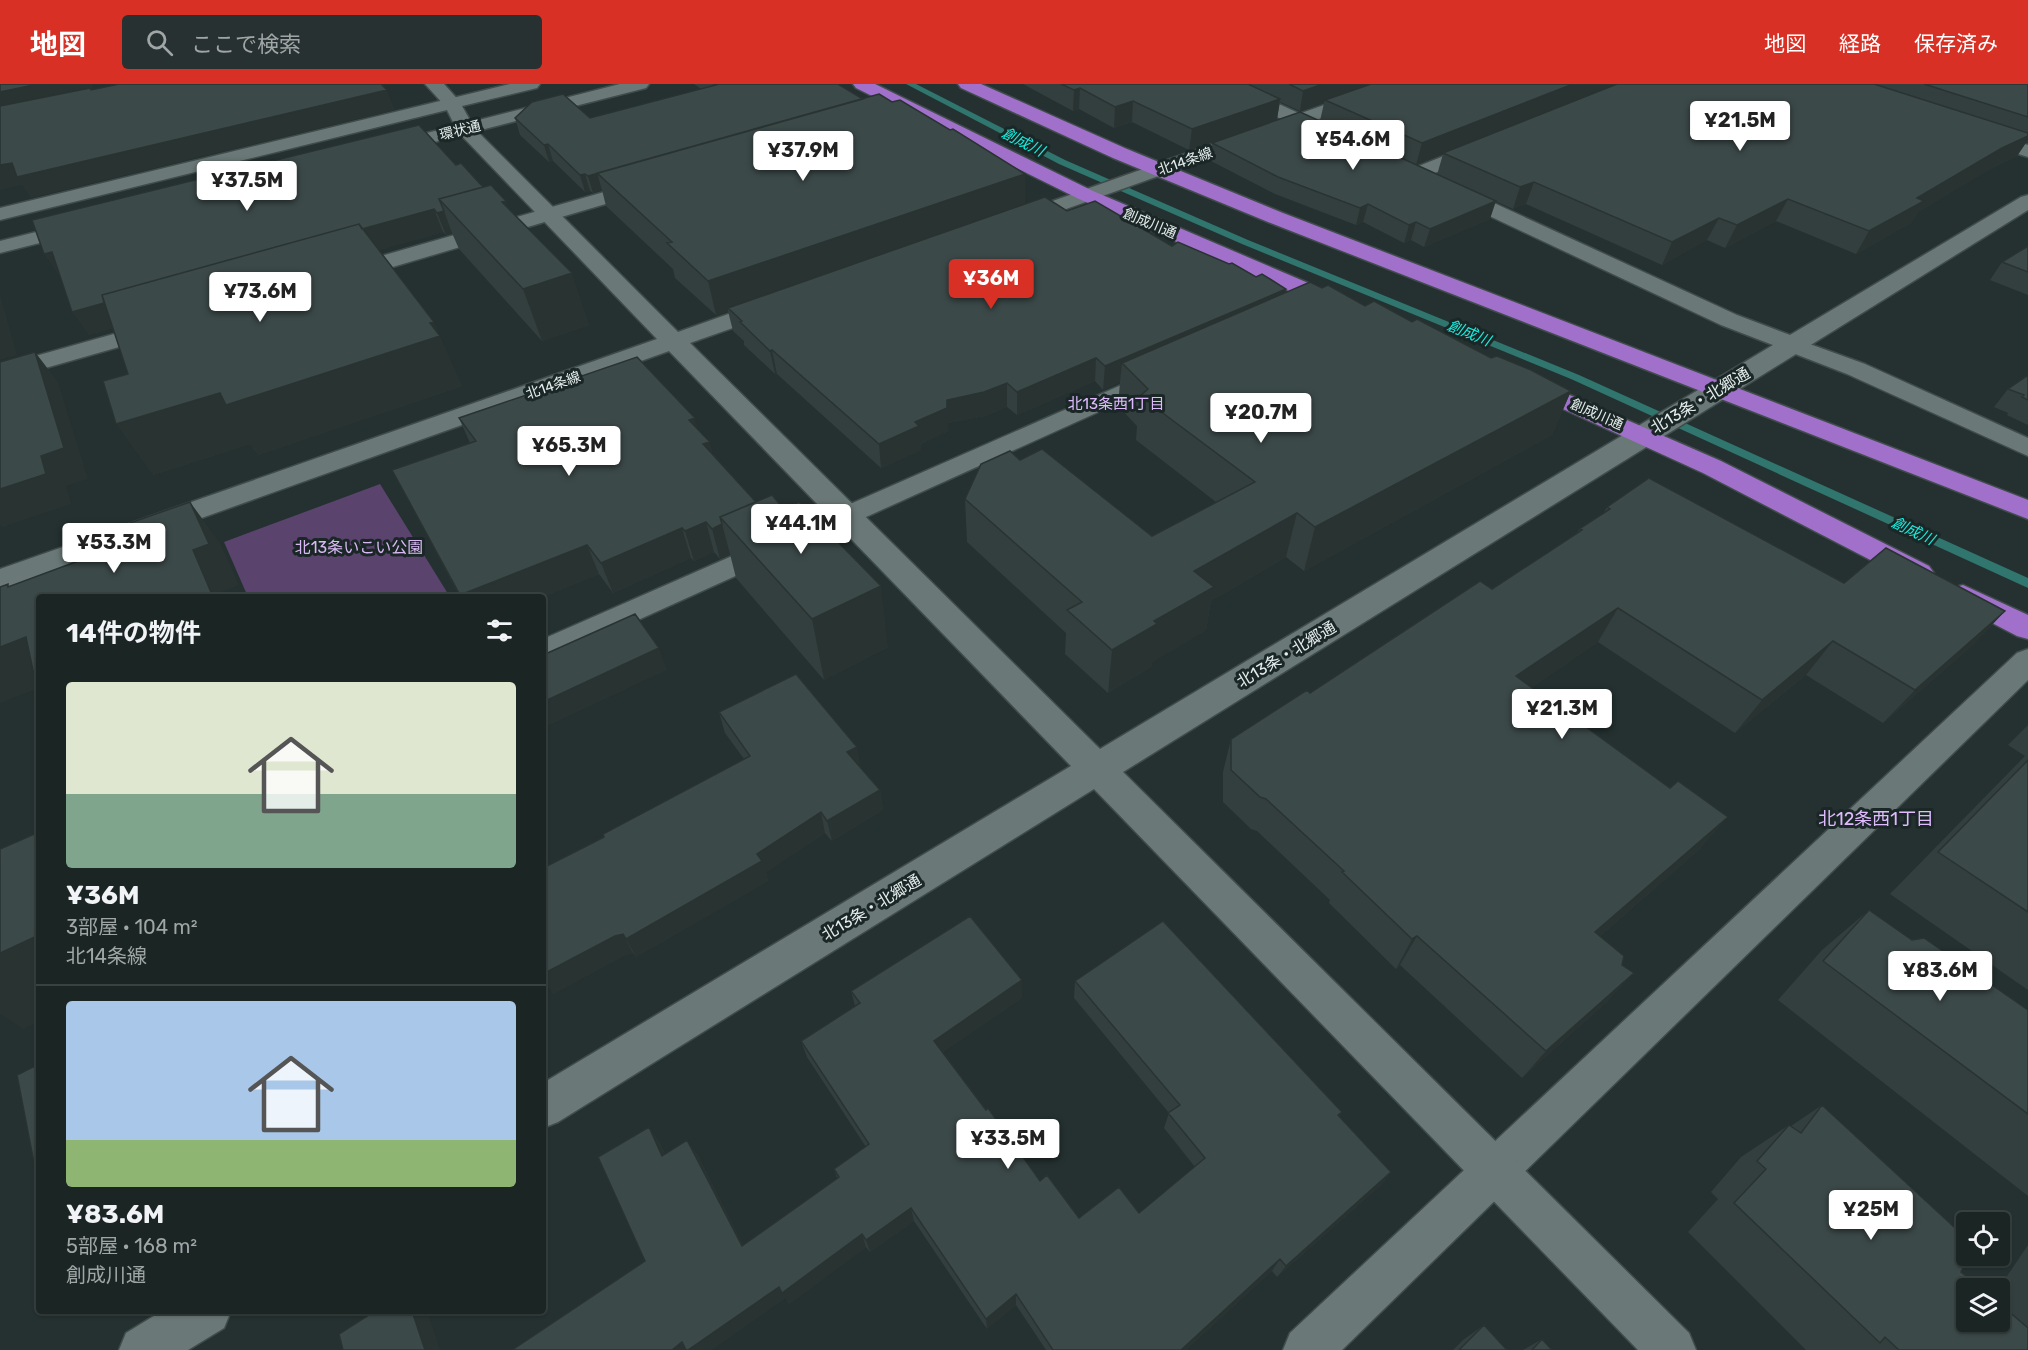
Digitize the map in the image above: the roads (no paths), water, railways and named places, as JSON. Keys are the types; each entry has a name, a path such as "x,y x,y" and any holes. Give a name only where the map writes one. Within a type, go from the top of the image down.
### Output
{"highway":[{"name":"創成川通","path":"862,84 910,109 1361,314"},
{"path":"968,84 1150,173 1720,388 2028,510"},
{"name":"創成川通","path":"1503,374 1664,422 1723,473 2028,628"}],"street":[{"path":"434,84 459,116 548,214 1672,1350"},
{"name":"環状通","path":"368,153 531,84"},
{"name":"環状通","path":"0,214 459,116 640,84"},
{"path":"1221,84 1353,145"},
{"name":"北14条線","path":"1096,192 1400,84"},
{"path":"884,116 910,109"},
{"path":"1960,129 2028,151"},
{"path":"1416,174 1494,142"},
{"path":"1395,164 1729,320 1856,369 2028,448"},
{"path":"321,281 661,182"},
{"path":"991,229 1096,192"},
{"name":"北13条・北郷通","path":"546,1105 2028,201"},
{"path":"0,247 104,221"},
{"name":"北14条線","path":"0,580 793,300"},
{"path":"1303,312 1329,300"},
{"path":"0,374 183,321"},
{"path":"546,651 1184,365"},
{"path":"1307,1350 2028,661"},
{"path":"144,1350 202,1314"}],"waterway":[{"name":"創成川","path":"910,84 1062,162 1245,242 1575,377 2028,583"}],"district":[{"name":"北13条西1丁目","path":"1116,404"},
{"name":"北12条西1丁目","path":"1876,819"}],"park label":[{"name":"北13条いこい公園","path":"359,547"}]}
